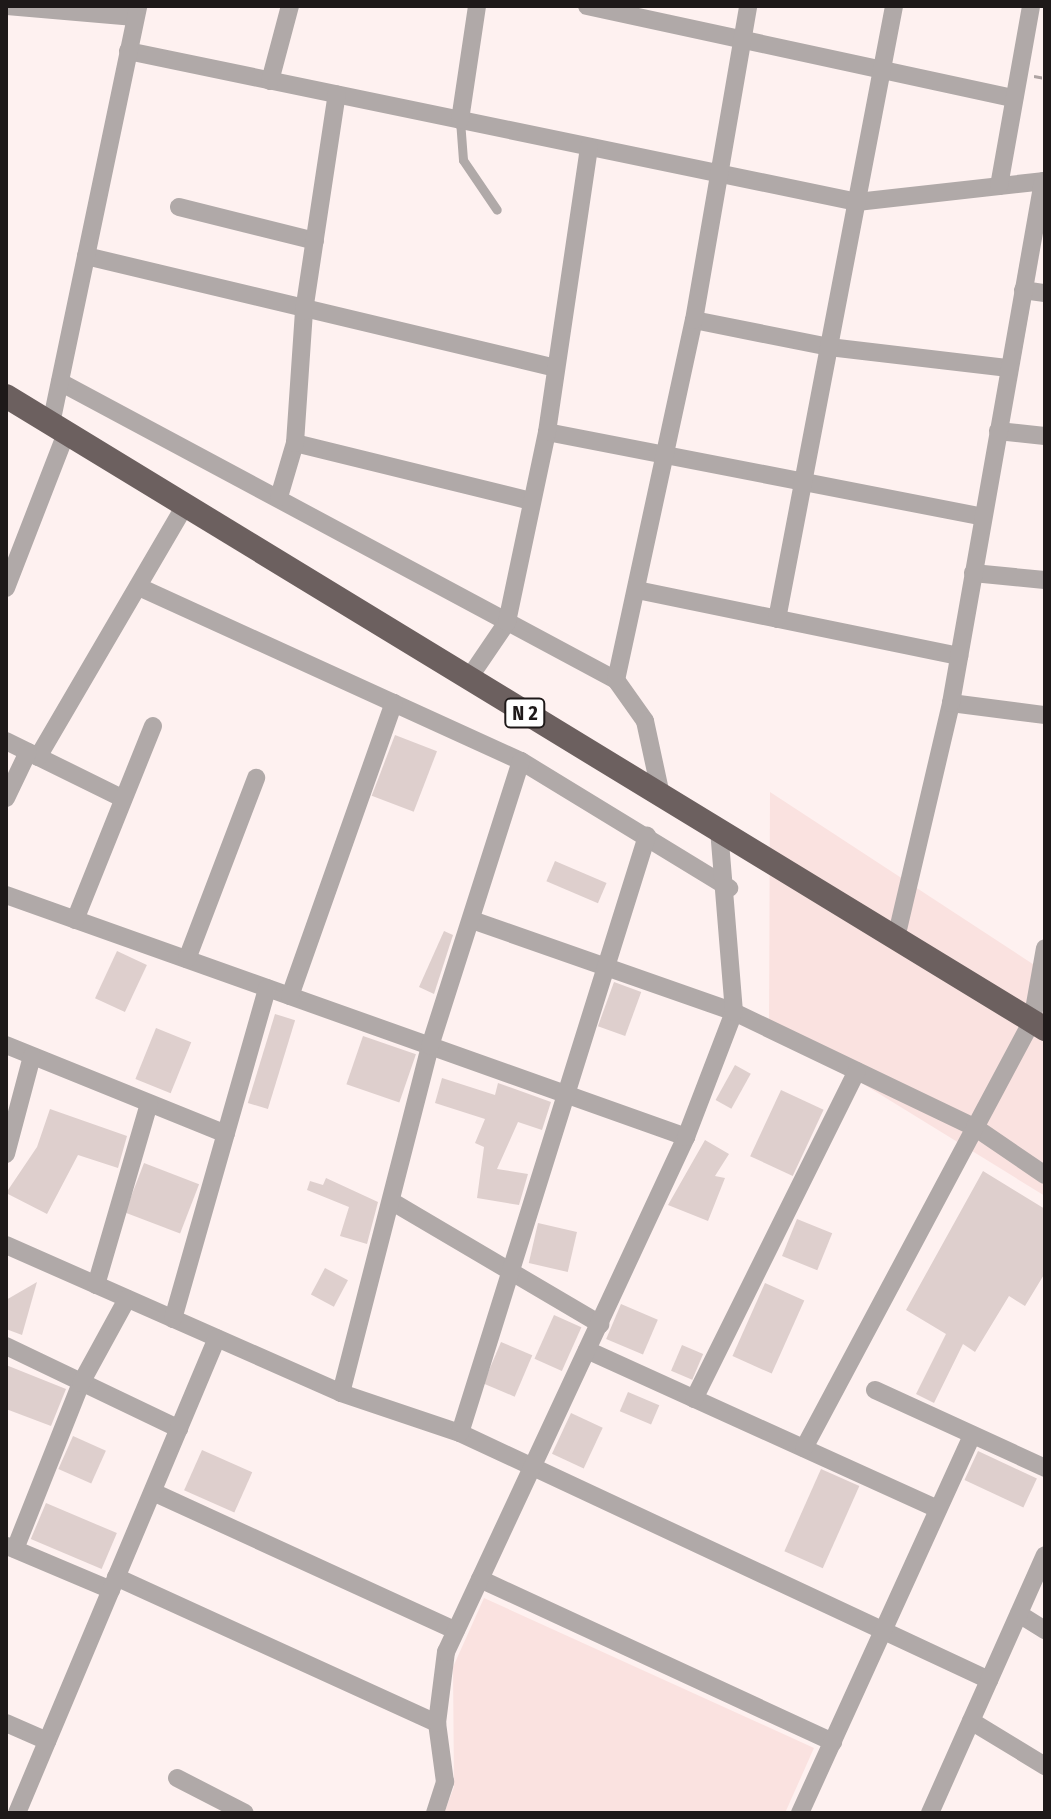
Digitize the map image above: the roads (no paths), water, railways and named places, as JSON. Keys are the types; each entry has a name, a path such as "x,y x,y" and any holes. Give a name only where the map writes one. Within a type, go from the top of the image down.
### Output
{"highway":[{"name":"N 2","path":"6,396 1039,1025"}],"street":[{"path":"6,588 58,428 60,382 136,12 7,6"},
{"path":"270,81 290,6"},
{"path":"460,120 477,6"},
{"path":"587,6 1014,98"},
{"path":"616,680 694,320 748,6"},
{"path":"777,619 894,6"},
{"path":"999,186 1031,6"},
{"path":"128,51 857,202 1044,181 951,703 896,938"},
{"path":"279,497 295,443 304,311 337,94"},
{"path":"469,678 507,622 547,432 589,147"},
{"path":"179,207 315,241"},
{"path":"86,256 304,311 556,368"},
{"path":"1023,290 1045,293"},
{"path":"694,320 829,347 1009,368"},
{"path":"60,382 616,680 645,721 661,795"},
{"path":"998,431 1045,436"},
{"path":"547,432 983,517"},
{"path":"295,443 532,501"},
{"path":"6,798 139,587 185,505"},
{"path":"973,573 1045,580"},
{"path":"139,587 521,761 729,888"},
{"path":"637,590 959,656"},
{"path":"290,996 394,703"},
{"path":"951,703 1045,715"},
{"path":"75,920 153,726"},
{"path":"6,741 122,798"},
{"path":"341,1393 430,1046 521,761"},
{"path":"187,959 256,778"},
{"path":"435,1813 445,1782 437,1723 456,1631 686,1137 734,1012 729,888 719,830"},
{"path":"460,1433 647,836"},
{"path":"6,895 686,1137"},
{"path":"472,920 734,1012 976,1128 1045,1175"},
{"path":"804,1448 976,1128 1039,1025 1045,948"},
{"path":"173,1319 267,988"},
{"path":"6,1045 226,1134"},
{"path":"6,1154 32,1056"},
{"path":"694,1399 857,1071"},
{"path":"96,1285 149,1104"},
{"path":"391,1201 600,1324"},
{"path":"6,1245 341,1393 460,1433 989,1680"},
{"path":"127,1299 81,1383 10,1547 114,1583 437,1723"},
{"path":"17,1813 217,1338"},
{"path":"6,1346 179,1429"},
{"path":"587,1350 938,1509"},
{"path":"875,1390 1045,1468"},
{"path":"800,1813 972,1435"},
{"path":"153,1492 456,1631"},
{"path":"930,1813 1045,1555"},
{"path":"480,1579 833,1742"},
{"path":"1019,1614 1045,1630"},
{"path":"971,1721 1045,1766"},
{"path":"6,1723 47,1741"},
{"path":"177,1778 245,1813"}],"lane":[{"path":"460,120 463,160 497,210"}]}
